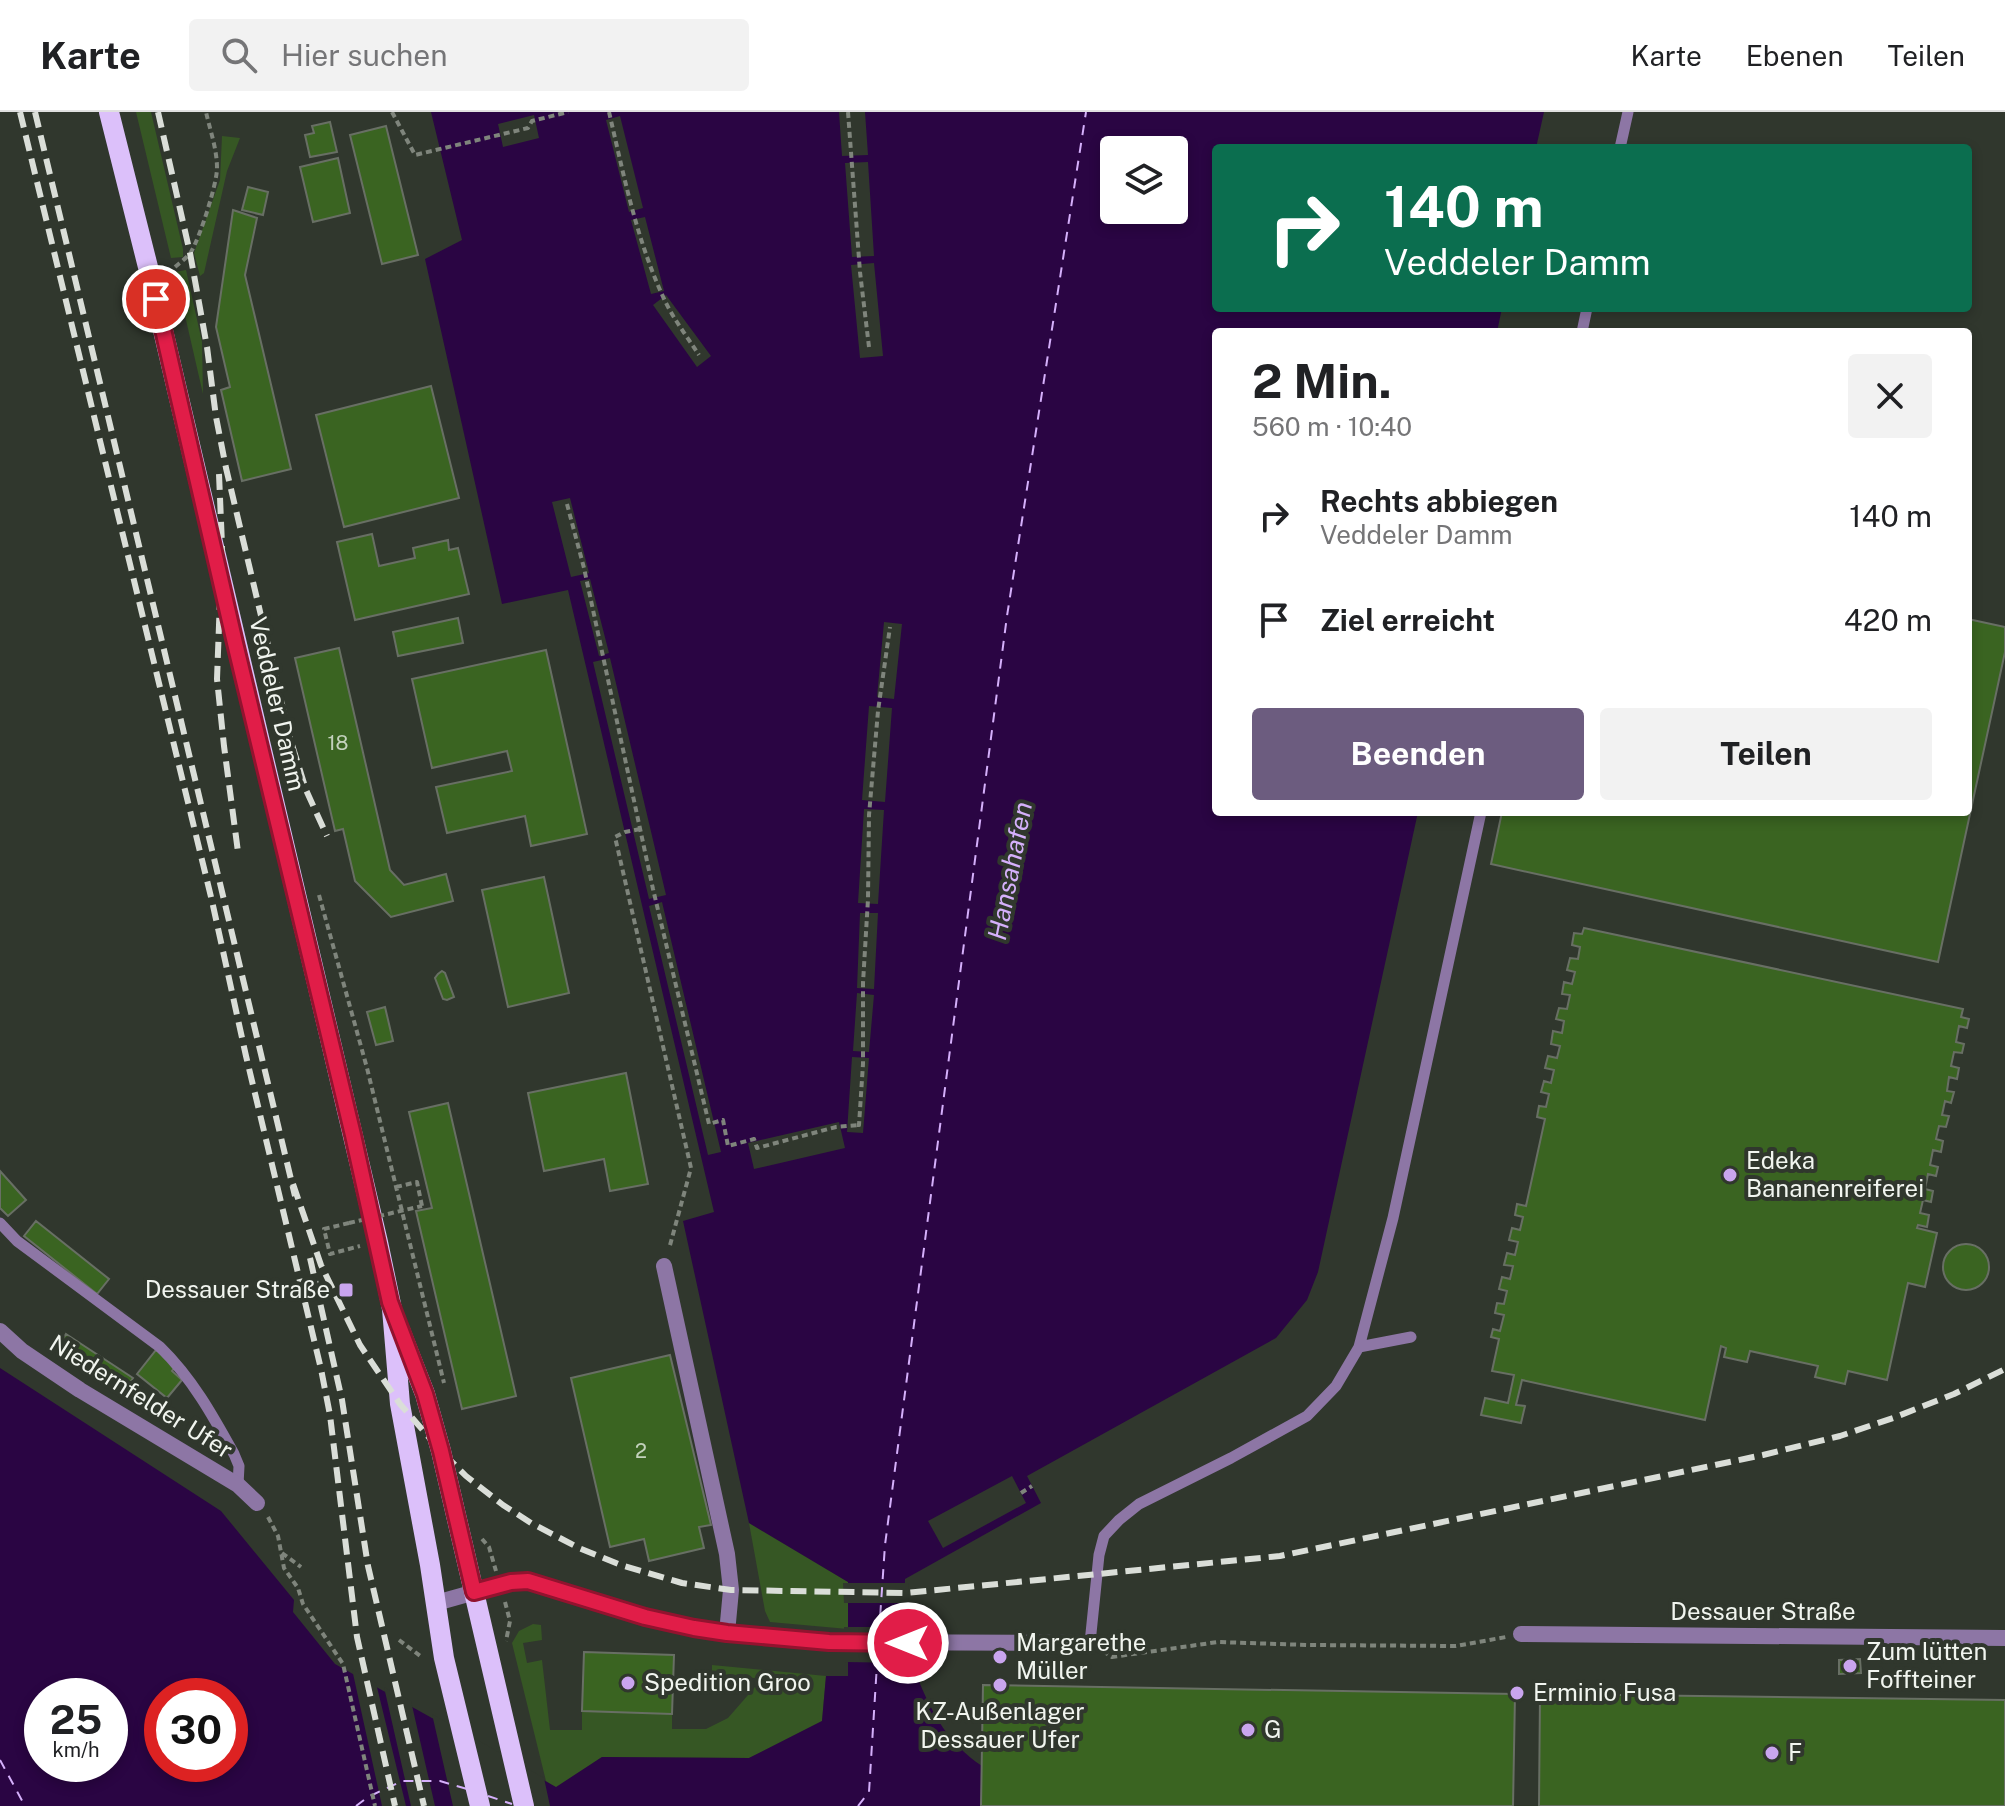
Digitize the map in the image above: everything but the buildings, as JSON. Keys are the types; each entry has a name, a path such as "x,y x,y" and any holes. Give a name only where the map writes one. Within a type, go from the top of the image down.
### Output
{"main road":[{"name":"Veddeler Damm","path":"109,112 153,285 378,1242 392,1309 400,1404 444,1658 480,1806"},
{"name":"Veddeler Damm","path":"392,1309 425,1394 441,1451 524,1806"}],"street":[{"path":"664,1266 727,1554 731,1590 727,1633"},
{"name":"Niedernfelder Ufer","path":"0,1331 22,1351 80,1390 238,1485 257,1503"},
{"path":"436,1603 511,1582 528,1581 645,1617 727,1633 829,1642 1090,1643"},
{"name":"Dessauer Straße","path":"1521,1634 2005,1638"}],"lane":[{"path":"1621,144 1628,112"},
{"path":"1090,1643 1099,1555 1104,1536 1139,1504 1307,1416 1336,1386 1359,1347 1393,1218 1480,816"},
{"path":"0,1223 17,1241 160,1347 178,1365 234,1454 239,1466 238,1485"},
{"path":"1359,1347 1411,1337"}],"path":[{"path":"172,281 173,269 190,253 208,207 217,169 206,112"},
{"path":"392,112 415,155 528,128 532,121 568,112"},
{"path":"609,112 637,225 657,284 699,355"},
{"path":"848,112 869,347"},
{"path":"567,504 588,584 653,889 709,1124 723,1120 728,1146 754,1139 757,1148 836,1127 857,1125 863,1064 870,794 890,627"},
{"path":"640,829 615,837 691,1168 664,1266"},
{"path":"378,1242 330,1254 324,1229 422,1206 417,1182 396,1187 447,1395"},
{"path":"1021,1493 1032,1486"},
{"path":"257,1503 273,1524 284,1568 298,1588 303,1604 343,1664 375,1806"},
{"path":"481,1537 492,1557"},
{"path":"282,1553 301,1567"},
{"path":"506,1644 510,1621"},
{"path":"1090,1643 1112,1657 1218,1642 1456,1646 1521,1634"},
{"path":"399,1640 426,1661"}],"green space":[{"path":"136,112 151,112 183,257 171,258"},
{"path":"222,136 240,138 227,171 204,273 200,276 194,253 220,180"},
{"path":"186,270 202,342 203,394 175,272"},
{"path":"749,1523 848,1582 848,1629 770,1622 765,1611"},
{"path":"533,1624 541,1625 542,1640 523,1643 527,1663 542,1660 550,1730 582,1730 582,1711 672,1714 672,1729 706,1729 728,1718 762,1679 712,1673 712,1665 826,1676 822,1721 749,1758 602,1757 556,1788 546,1781 512,1643 519,1631"}],"water":[{"name":"Hansahafen","path":"431,112 1544,112 1537,144 1212,144 1212,312 1501,312 1498,328 1212,328 1212,816 1417,816 1318,1272 1307,1300 1276,1338 1027,1476 1041,1503 905,1579 902,1676 918,1679 951,1738 982,1766 981,1806 0,1806 0,1368 221,1511 294,1600 293,1612 335,1664 556,1787 602,1757 749,1758 822,1721 826,1676 848,1676 848,1582 749,1523 683,1221 714,1212 568,590 502,604 425,259 462,240"}],"pier":[{"path":"839,112 865,112 868,155 842,156"},
{"path":"534,115 539,138 503,147 498,124"},
{"path":"620,116 643,208 629,212 606,120"},
{"path":"868,162 874,256 852,257 845,163"},
{"path":"645,217 664,291 651,294 631,220"},
{"path":"874,263 883,356 860,358 851,265"},
{"path":"666,295 711,356 697,367 653,305"},
{"path":"570,498 589,573 571,577 552,502"},
{"path":"590,579 609,653 599,656 580,581"},
{"path":"884,622 902,624 894,699 877,697"},
{"path":"610,658 666,895 649,899 593,662"},
{"path":"869,706 892,708 885,802 862,800"},
{"path":"864,809 884,810 878,904 858,903"},
{"path":"662,902 721,1152 708,1155 649,906"},
{"path":"860,913 878,913 874,989 857,988"},
{"path":"857,993 874,995 869,1052 853,1051"},
{"path":"852,1057 869,1058 863,1133 847,1132"},
{"path":"839,1122 845,1148 754,1169 748,1143"},
{"path":"1012,1476 1026,1503 943,1548 928,1521"},
{"path":"843,1583 909,1583 908,1603 844,1603"},
{"path":"844,1627 908,1627 907,1663 844,1662"},
{"path":"352,1669 376,1683 406,1806 382,1806"},
{"path":"384,1687 411,1701 435,1806 411,1806"},
{"path":"432,1714 544,1778 550,1806 453,1806"}],"ferry route":[{"path":"879,1633 885,1545 1007,616 1086,112"},
{"path":"858,1806 869,1792 878,1648"},
{"path":"0,1760 25,1806"},
{"path":"356,1806 402,1781 440,1781 467,1789"},
{"path":"488,1796 512,1804"}],"railway":[{"path":"20,112 212,901 321,1369 330,1415 357,1637 395,1806"},
{"path":"35,112 295,1196"},
{"path":"158,112 190,253 226,468 290,738 306,790 327,836"},
{"path":"219,474 222,545 217,679 238,852"},
{"path":"293,1184 321,1265 360,1345 400,1404 466,1476 531,1523 579,1548 621,1565 682,1583 731,1590 906,1593 1280,1556 1763,1455 1840,1436 1954,1394 2005,1369"},
{"path":"310,1258 342,1400 368,1566 424,1806"}],"place":[{"name":"Edeka Bananenreiferei","path":"1730,1175"},
{"name":"Dessauer Straße","path":"346,1290"},
{"name":"Margarethe Müller","path":"1000,1657"},
{"name":"Zum lütten Foffteiner","path":"1850,1666"},
{"name":"Spedition Groo","path":"628,1683"},
{"name":"KZ-Außenlager Dessauer Ufer","path":"1000,1685"},
{"name":"Erminio Fusa","path":"1517,1693"},
{"name":"G","path":"1248,1730"},
{"name":"F","path":"1772,1753"}],"route":[{"path":"156,299 390,1302 425,1394 474,1592 511,1582 528,1581 645,1617 694,1628 829,1642 908,1643"}]}
